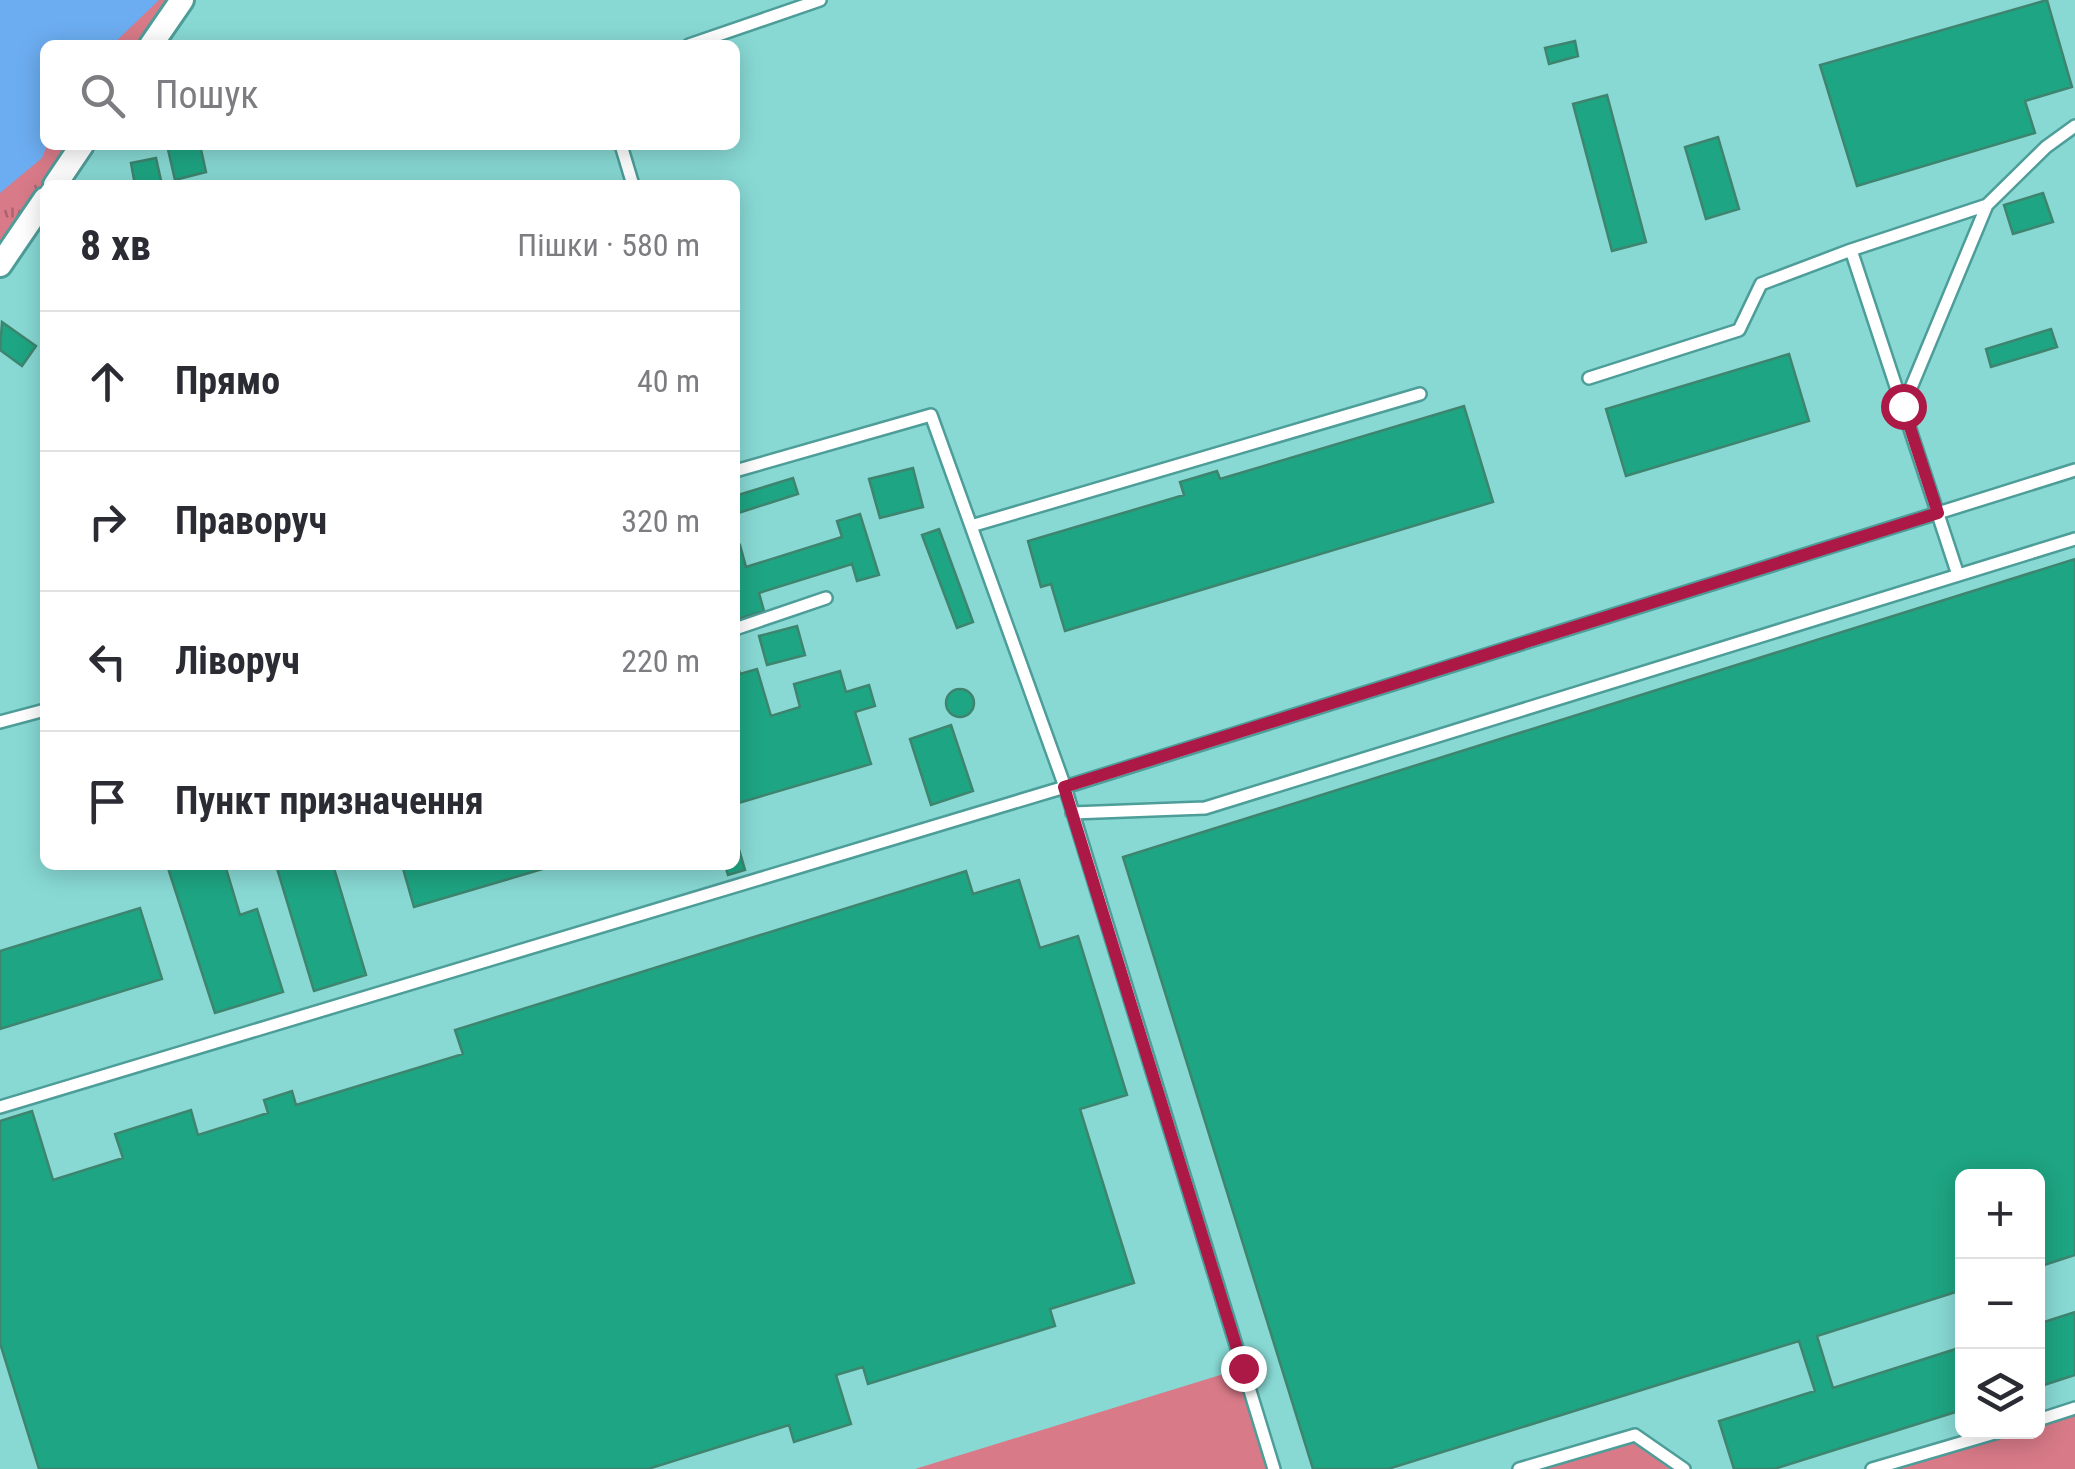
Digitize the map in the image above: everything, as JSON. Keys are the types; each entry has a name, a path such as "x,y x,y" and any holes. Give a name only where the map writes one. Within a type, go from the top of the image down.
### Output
{"street":[{"path":"154,40 182,0"},
{"path":"58,180 79,150"},
{"path":"0,264 40,206"}],"lane":[{"path":"704,40 820,0"},
{"path":"1903,406 1987,205 2046,146 2075,126"},
{"path":"622,150 632,180"},
{"path":"1589,378 1739,330 1761,284 1987,205"},
{"path":"1851,250 1958,575"},
{"path":"971,526 1420,394"},
{"path":"740,470 931,415 1064,787 1274,1469"},
{"path":"0,1108 1064,787 2075,470"},
{"path":"1072,812 1205,808 2075,539"},
{"path":"740,628 826,598"},
{"path":"0,722 40,711"},
{"path":"2045,1418 2075,1408"},
{"path":"1518,1469 1635,1435 1684,1469"},
{"path":"1872,1469 1974,1439"}],"green space":[{"path":"0,0 182,0 154,40 40,40 40,150 79,150 58,180 40,180 40,206 0,265"},
{"path":"1243,1368 1274,1469 915,1469"},
{"path":"2075,1408 2075,1469 1872,1469 1974,1439 2045,1439 2045,1418"},
{"path":"1635,1435 1684,1469 1519,1469"}],"water":[{"path":"0,0 159,0 117,40 40,40 40,150 45,150 42,158 0,193"}],"building":[{"path":"2047,0 2072,87 2025,101 2035,133 1857,186 1820,65"},
{"path":"1575,41 1578,56 1549,64 1545,48"},
{"path":"1607,95 1646,242 1612,251 1573,104"},
{"path":"1718,137 1739,209 1706,219 1685,147"},
{"path":"168,150 201,150 206,172 175,180"},
{"path":"156,158 161,180 134,180 131,163"},
{"path":"2043,193 2053,222 2013,234 2004,205"},
{"path":"2,322 36,346 22,366 0,350"},
{"path":"2051,329 2057,347 1991,367 1986,349"},
{"path":"1789,354 1809,421 1626,476 1606,409"},
{"path":"1464,406 1493,502 1065,631 1051,584 1041,587 1028,541 1184,495 1180,482 1217,471 1220,479"},
{"path":"913,468 923,507 880,518 869,479"},
{"path":"793,478 798,494 740,512 740,494"},
{"path":"860,514 879,575 857,581 852,564 759,593 764,611 740,618 740,545 746,567 842,537 837,521"},
{"path":"939,529 973,622 957,628 922,535"},
{"path":"2075,559 2075,1255 2045,1265 2045,1169 1955,1169 1955,1292 1817,1336 1833,1388 1955,1349 1955,1412 1774,1469 1734,1469 1719,1421 1815,1391 1799,1341 1388,1469 1313,1469 1123,857"},
{"path":"797,626 805,655 767,665 759,636"},
{"path":"757,669 771,716 800,707 794,684 840,671 846,692 869,685 875,706 855,712 871,764 740,803 740,674"},
{"path":"960,689 970,693 974,703 970,713 960,717 950,713 946,703 950,693"},
{"path":"951,725 973,791 931,805 910,739"},
{"path":"740,853 745,870 728,875 726,870 740,870"},
{"path":"169,870 226,870 240,915 257,909 283,992 215,1013"},
{"path":"278,870 334,870 366,975 314,991"},
{"path":"403,870 539,870 414,907"},
{"path":"966,871 973,894 1019,880 1040,948 1078,936 1127,1095 1080,1109 1134,1283 1050,1309 1055,1326 868,1384 863,1367 836,1375 851,1424 794,1442 789,1425 648,1469 39,1469 0,1343 0,1121 32,1111 53,1180 123,1158 115,1134 191,1110 198,1135 268,1113 264,1100 292,1091 296,1105 463,1054 455,1030"},
{"path":"140,908 162,979 0,1029 0,951"},
{"path":"2075,1312 2075,1375 2045,1385 2045,1349 2045,1322"}],"route":[{"path":"1243,1368 1064,787 1938,513 1903,406"}]}
